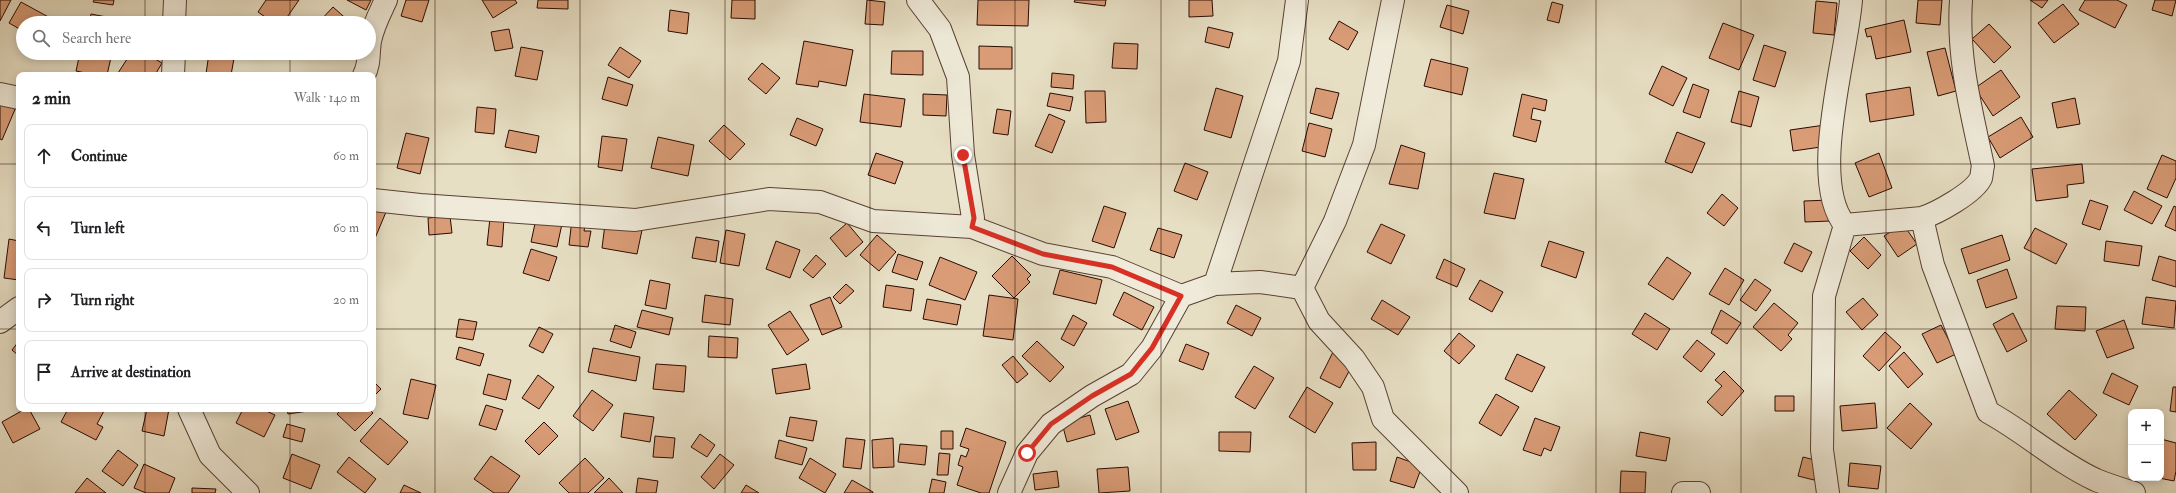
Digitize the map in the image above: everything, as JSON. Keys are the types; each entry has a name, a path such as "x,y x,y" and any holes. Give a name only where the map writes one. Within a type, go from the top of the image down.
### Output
{"street":[{"path":"174,16 175,0"},
{"path":"376,21 386,0"},
{"path":"918,0 940,28 958,77 963,155 974,218 972,227"},
{"path":"1215,284 1289,61 1297,0"},
{"path":"1302,288 1334,221 1364,145 1393,0"},
{"path":"1845,225 1839,218 1831,199 1830,181 1832,122 1851,0"},
{"path":"1845,225 1922,218 1933,214 1960,197 1975,186 1981,178 1983,166 1964,79 1959,30 1961,0"},
{"path":"173,72 174,60"},
{"path":"366,72 368,60"},
{"path":"0,94 16,97"},
{"path":"376,200 428,206 635,220 769,198 820,202 873,221 972,227 1043,254 1112,267 1181,296"},
{"path":"1922,218 1938,279 1988,412 2012,425 2051,454 2096,480 2134,493"},
{"path":"1828,493 1822,450 1824,296 1845,225"},
{"path":"1009,493 1027,453 1051,424 1092,396 1131,374 1152,348 1181,296 1215,284 1260,282 1302,288"},
{"path":"1302,288 1319,321 1354,359 1373,387 1383,419 1457,493"},
{"path":"0,322 16,310"},
{"path":"190,412 210,455 248,493"},
{"path":"1683,493 1699,493"}],"building":[{"path":"0,0 11,0 0,21"},
{"path":"94,0 114,0 113,5 93,2"},
{"path":"266,0 299,0 288,16 264,16 258,12"},
{"path":"347,0 371,0 366,10"},
{"path":"406,0 429,0 422,22 401,16"},
{"path":"482,0 515,0 517,3 493,18"},
{"path":"538,0 568,0 568,9 537,8"},
{"path":"732,0 755,0 755,19 731,18"},
{"path":"867,0 885,2 883,25 865,24"},
{"path":"978,0 1029,0 1028,26 977,25"},
{"path":"1075,0 1106,0 1105,6 1074,2"},
{"path":"1189,0 1212,0 1213,16 1189,17"},
{"path":"1918,0 1942,0 1940,25 1916,23"},
{"path":"2030,0 2048,0 2042,8"},
{"path":"2085,0 2117,0 2127,5 2115,28 2079,10"},
{"path":"2155,0 2176,0 2172,16 2152,10"},
{"path":"1816,1 1837,3 1834,35 1813,33"},
{"path":"21,2 47,16 16,16 16,27 9,23"},
{"path":"1552,2 1563,5 1559,23 1547,20"},
{"path":"2063,4 2079,24 2054,43 2038,23"},
{"path":"1447,5 1469,11 1463,34 1440,27"},
{"path":"333,7 343,16 325,16"},
{"path":"670,10 689,13 687,34 668,31"},
{"path":"91,14 101,16 91,16"},
{"path":"1904,20 1911,52 1876,59 1871,36 1867,37 1865,29"},
{"path":"1339,21 1358,32 1348,50 1329,39"},
{"path":"1723,23 1754,35 1739,70 1709,58"},
{"path":"1989,24 2011,47 1994,63 1972,39"},
{"path":"1208,27 1233,33 1229,48 1205,42"},
{"path":"509,29 513,48 495,51 491,32"},
{"path":"804,41 853,50 846,86 819,81 818,87 796,84"},
{"path":"1114,43 1138,44 1137,69 1112,68"},
{"path":"1764,45 1786,52 1775,87 1753,80"},
{"path":"979,46 1012,47 1012,69 979,69"},
{"path":"521,47 543,51 537,80 515,76"},
{"path":"620,47 641,61 629,78 608,65"},
{"path":"1945,48 1956,91 1938,96 1927,52"},
{"path":"892,51 923,51 923,75 891,74"},
{"path":"1431,59 1468,68 1462,95 1424,86"},
{"path":"78,60 110,60 108,72 76,71"},
{"path":"126,60 157,60 162,63 157,72 119,72"},
{"path":"208,60 234,60 232,72 206,72"},
{"path":"762,63 780,78 766,94 748,79"},
{"path":"1662,66 1687,78 1673,106 1649,94"},
{"path":"2001,70 2020,97 1993,116 1975,88"},
{"path":"1052,73 1074,75 1073,89 1051,87"},
{"path":"608,77 633,85 627,106 602,99"},
{"path":"1693,84 1709,90 1700,118 1683,112"},
{"path":"1910,87 1914,115 1870,122 1866,94"},
{"path":"1216,88 1243,96 1231,138 1204,130"},
{"path":"1316,88 1339,93 1332,119 1310,113"},
{"path":"1085,91 1105,91 1106,122 1086,123"},
{"path":"1739,91 1759,97 1751,127 1731,122"},
{"path":"1050,93 1073,97 1070,111 1047,106"},
{"path":"864,94 905,99 901,127 860,122"},
{"path":"923,94 947,95 946,116 923,115"},
{"path":"1522,94 1547,100 1545,111 1533,108 1531,119 1541,121 1536,142 1513,136"},
{"path":"2075,98 2080,124 2057,128 2052,103"},
{"path":"0,101 16,107 2,140 0,139"},
{"path":"477,107 496,109 494,134 475,132"},
{"path":"997,109 1011,111 1008,135 993,133"},
{"path":"1049,114 1065,121 1052,153 1035,146"},
{"path":"2021,117 2033,137 2000,158 1988,137"},
{"path":"797,118 823,129 816,146 790,135"},
{"path":"1309,123 1332,129 1325,157 1302,151"},
{"path":"724,125 745,144 730,160 709,141"},
{"path":"1825,125 1828,146 1793,151 1790,130"},
{"path":"509,130 539,136 536,153 505,147"},
{"path":"1677,132 1705,143 1692,173 1665,162"},
{"path":"406,133 429,138 420,174 397,168"},
{"path":"602,136 627,139 622,171 598,167"},
{"path":"658,137 694,145 688,176 651,168"},
{"path":"1401,145 1425,153 1418,189 1389,184"},
{"path":"876,153 903,162 895,184 868,175"},
{"path":"1879,153 1892,188 1869,197 1855,163"},
{"path":"2162,155 2176,161 2176,178 2167,198 2147,189"},
{"path":"1185,163 1208,172 1197,200 1174,191"},
{"path":"2082,164 2084,183 2067,185 2068,197 2036,201 2032,169"},
{"path":"1494,173 1524,179 1515,219 1484,213"},
{"path":"2134,191 2162,206 2152,224 2124,210"},
{"path":"1722,194 1738,208 1724,226 1707,213"},
{"path":"1830,200 1831,221 1805,222 1804,201"},
{"path":"2090,200 2108,206 2100,230 2082,224"},
{"path":"1104,206 1126,213 1114,248 1092,241"},
{"path":"2174,206 2176,207 2176,231 2165,226"},
{"path":"376,208 386,212 376,236"},
{"path":"450,216 452,233 429,235 428,218"},
{"path":"490,218 504,219 502,247 487,245"},
{"path":"536,219 562,224 557,247 531,242"},
{"path":"572,219 586,221 584,231 591,231 588,247 569,245"},
{"path":"847,223 863,242 846,257 830,238"},
{"path":"605,224 642,230 637,254 602,248"},
{"path":"1381,224 1405,235 1391,264 1367,252"},
{"path":"1903,224 1917,244 1898,257 1884,236"},
{"path":"1158,228 1182,235 1174,258 1150,250"},
{"path":"2035,228 2067,244 2056,264 2024,248"},
{"path":"726,230 745,234 739,266 720,263"},
{"path":"877,235 896,252 879,271 860,255"},
{"path":"2002,235 2010,260 1969,274 1961,249"},
{"path":"696,237 719,241 716,262 692,258"},
{"path":"1864,237 1881,255 1868,269 1850,251"},
{"path":"9,239 16,240 16,280 4,278"},
{"path":"776,241 800,250 790,278 766,269"},
{"path":"1549,241 1584,252 1576,278 1541,266"},
{"path":"2106,241 2142,246 2139,266 2104,261"},
{"path":"1794,243 1812,252 1802,272 1784,263"},
{"path":"531,249 557,257 549,281 523,273"},
{"path":"898,254 923,262 917,280 892,272"},
{"path":"816,255 826,264 813,278 803,270"},
{"path":"1012,256 1031,275 1027,279 1030,282 1014,298 992,276"},
{"path":"2159,256 2176,261 2176,287 2152,280"},
{"path":"940,257 977,272 965,300 929,285"},
{"path":"1667,257 1691,273 1673,300 1648,284"},
{"path":"1444,259 1465,269 1457,287 1436,278"},
{"path":"1725,268 1744,280 1729,305 1709,294"},
{"path":"2007,269 2017,298 1986,308 1977,280"},
{"path":"1060,270 1102,280 1096,304 1053,294"},
{"path":"1755,279 1771,290 1756,311 1740,300"},
{"path":"650,280 670,284 666,309 645,305"},
{"path":"1480,280 1503,292 1492,312 1469,299"},
{"path":"846,284 854,291 840,304 833,297"},
{"path":"886,285 914,289 911,311 883,307"},
{"path":"1124,292 1154,307 1142,330 1113,315"},
{"path":"705,295 733,299 730,325 702,322"},
{"path":"989,295 1018,299 1013,340 983,336"},
{"path":"830,297 842,327 822,335 810,305"},
{"path":"2146,297 2176,301 2174,328 2142,324"},
{"path":"1863,298 1878,315 1862,330 1846,312"},
{"path":"927,299 961,305 957,325 923,319"},
{"path":"1382,300 1410,317 1398,335 1371,319"},
{"path":"1774,303 1798,323 1788,335 1792,339 1781,351 1753,327"},
{"path":"1236,305 1261,318 1252,336 1227,323"},
{"path":"2057,306 2086,307 2085,331 2055,329"},
{"path":"642,310 673,318 669,335 637,327"},
{"path":"1721,310 1741,323 1727,344 1711,333"},
{"path":"790,311 809,340 787,355 768,325"},
{"path":"1645,313 1670,329 1657,350 1632,334"},
{"path":"2013,313 2027,341 2007,352 1993,324"},
{"path":"1073,315 1087,323 1074,346 1061,339"},
{"path":"459,319 477,322 473,340 456,337"},
{"path":"2124,320 2134,348 2107,358 2096,331"},
{"path":"615,325 636,332 631,348 610,341"},
{"path":"1941,325 1956,354 1937,363 1922,334"},
{"path":"539,327 553,334 543,353 529,346"},
{"path":"1885,332 1901,347 1879,371 1863,356"},
{"path":"1459,333 1475,346 1459,364 1444,351"},
{"path":"709,336 738,338 737,358 708,357"},
{"path":"1697,340 1715,354 1701,372 1683,357"},
{"path":"1037,341 1064,367 1050,382 1022,356"},
{"path":"1186,344 1209,353 1203,370 1179,361"},
{"path":"16,345 16,353 12,350"},
{"path":"459,347 484,354 480,366 456,359"},
{"path":"593,348 640,357 636,381 588,372"},
{"path":"1333,352 1354,362 1340,388 1320,378"},
{"path":"1904,352 1923,374 1908,388 1889,366"},
{"path":"1517,354 1545,367 1532,392 1505,379"},
{"path":"1013,356 1028,374 1017,383 1002,365"},
{"path":"656,364 686,366 684,392 653,389"},
{"path":"806,364 810,389 776,394 772,369"},
{"path":"1254,366 1274,378 1255,409 1235,397"},
{"path":"1724,371 1744,391 1722,416 1707,402 1722,386 1715,380"},
{"path":"2112,373 2138,386 2129,405 2103,393"},
{"path":"488,374 511,380 506,400 483,394"},
{"path":"538,375 554,387 539,409 522,398"},
{"path":"411,379 436,385 428,419 403,414"},
{"path":"376,384 381,389 376,394"},
{"path":"1307,387 1333,403 1315,433 1289,417"},
{"path":"2173,387 2176,387 2176,412 2170,411"},
{"path":"592,390 613,405 593,431 573,416"},
{"path":"2069,390 2097,415 2075,440 2047,414"},
{"path":"1496,394 1519,407 1501,436 1479,423"},
{"path":"1775,396 1794,396 1794,411 1775,411"},
{"path":"1128,401 1139,432 1116,440 1105,409"},
{"path":"1875,403 1877,428 1842,431 1840,406"},
{"path":"1910,403 1932,424 1911,449 1887,428"},
{"path":"486,405 503,410 496,430 479,425"},
{"path":"20,412 31,412 40,429 13,443 2,422"},
{"path":"66,412 103,412 97,424 103,427 96,440 61,422"},
{"path":"146,412 168,412 164,436 142,431"},
{"path":"242,412 268,412 275,415 264,437 236,423"},
{"path":"288,412 302,412 288,414"},
{"path":"339,412 373,413 355,431 337,414"},
{"path":"624,413 654,417 650,442 621,437"},
{"path":"1090,415 1095,434 1067,442 1062,423"},
{"path":"790,417 817,421 813,441 786,436"},
{"path":"380,418 408,442 388,465 360,441"},
{"path":"1535,418 1560,427 1551,451 1544,448 1541,456 1523,450"},
{"path":"544,422 558,436 539,455 525,441"},
{"path":"287,424 305,429 302,442 283,437"},
{"path":"966,428 1006,442 989,493 981,493 957,485 963,467 958,465 961,455 966,457 969,449 960,446"},
{"path":"941,431 953,431 953,449 941,449"},
{"path":"1219,432 1251,432 1250,452 1219,451"},
{"path":"1640,432 1670,438 1666,461 1636,456"},
{"path":"700,434 715,445 707,457 691,447"},
{"path":"655,436 675,438 673,458 653,457"},
{"path":"846,438 865,440 861,469 843,467"},
{"path":"893,438 894,467 873,468 872,440"},
{"path":"779,440 807,448 802,465 775,458"},
{"path":"2164,440 2176,443 2176,471 2174,481 2164,479"},
{"path":"1376,442 1376,470 1353,470 1352,443"},
{"path":"900,444 927,446 925,465 898,462"},
{"path":"118,450 138,465 123,486 102,471"},
{"path":"939,453 950,454 948,475 937,475"},
{"path":"292,454 320,465 311,489 283,478"},
{"path":"720,454 734,465 714,489 701,477"},
{"path":"491,456 520,476 508,493 494,493 474,479"},
{"path":"349,457 376,479 365,493 337,472"},
{"path":"1397,457 1422,466 1414,488 1390,481"},
{"path":"1803,457 1819,461 1814,480 1798,476"},
{"path":"585,458 604,478 588,493 569,493 559,483"},
{"path":"810,458 836,474 825,493 799,478"},
{"path":"1850,463 1881,466 1878,489 1848,486"},
{"path":"144,464 175,478 169,493 146,493 134,488"},
{"path":"1128,467 1130,491 1099,493 1097,469"},
{"path":"1057,471 1059,487 1035,490 1033,474"},
{"path":"1621,471 1646,472 1645,493 1620,493"},
{"path":"87,478 106,493 75,493"},
{"path":"609,478 623,493 594,493"},
{"path":"638,478 658,481 656,493 636,493"},
{"path":"932,479 946,482 944,493 929,493"},
{"path":"852,480 873,492 873,493 844,493"},
{"path":"404,485 421,493 400,493"},
{"path":"746,485 759,493 741,493"},
{"path":"192,488 216,489 215,493 192,493"}],"route":[{"path":"963,155 974,218 972,227 1043,254 1112,267 1181,296 1152,348 1131,374 1092,396 1051,424 1027,453"}]}
